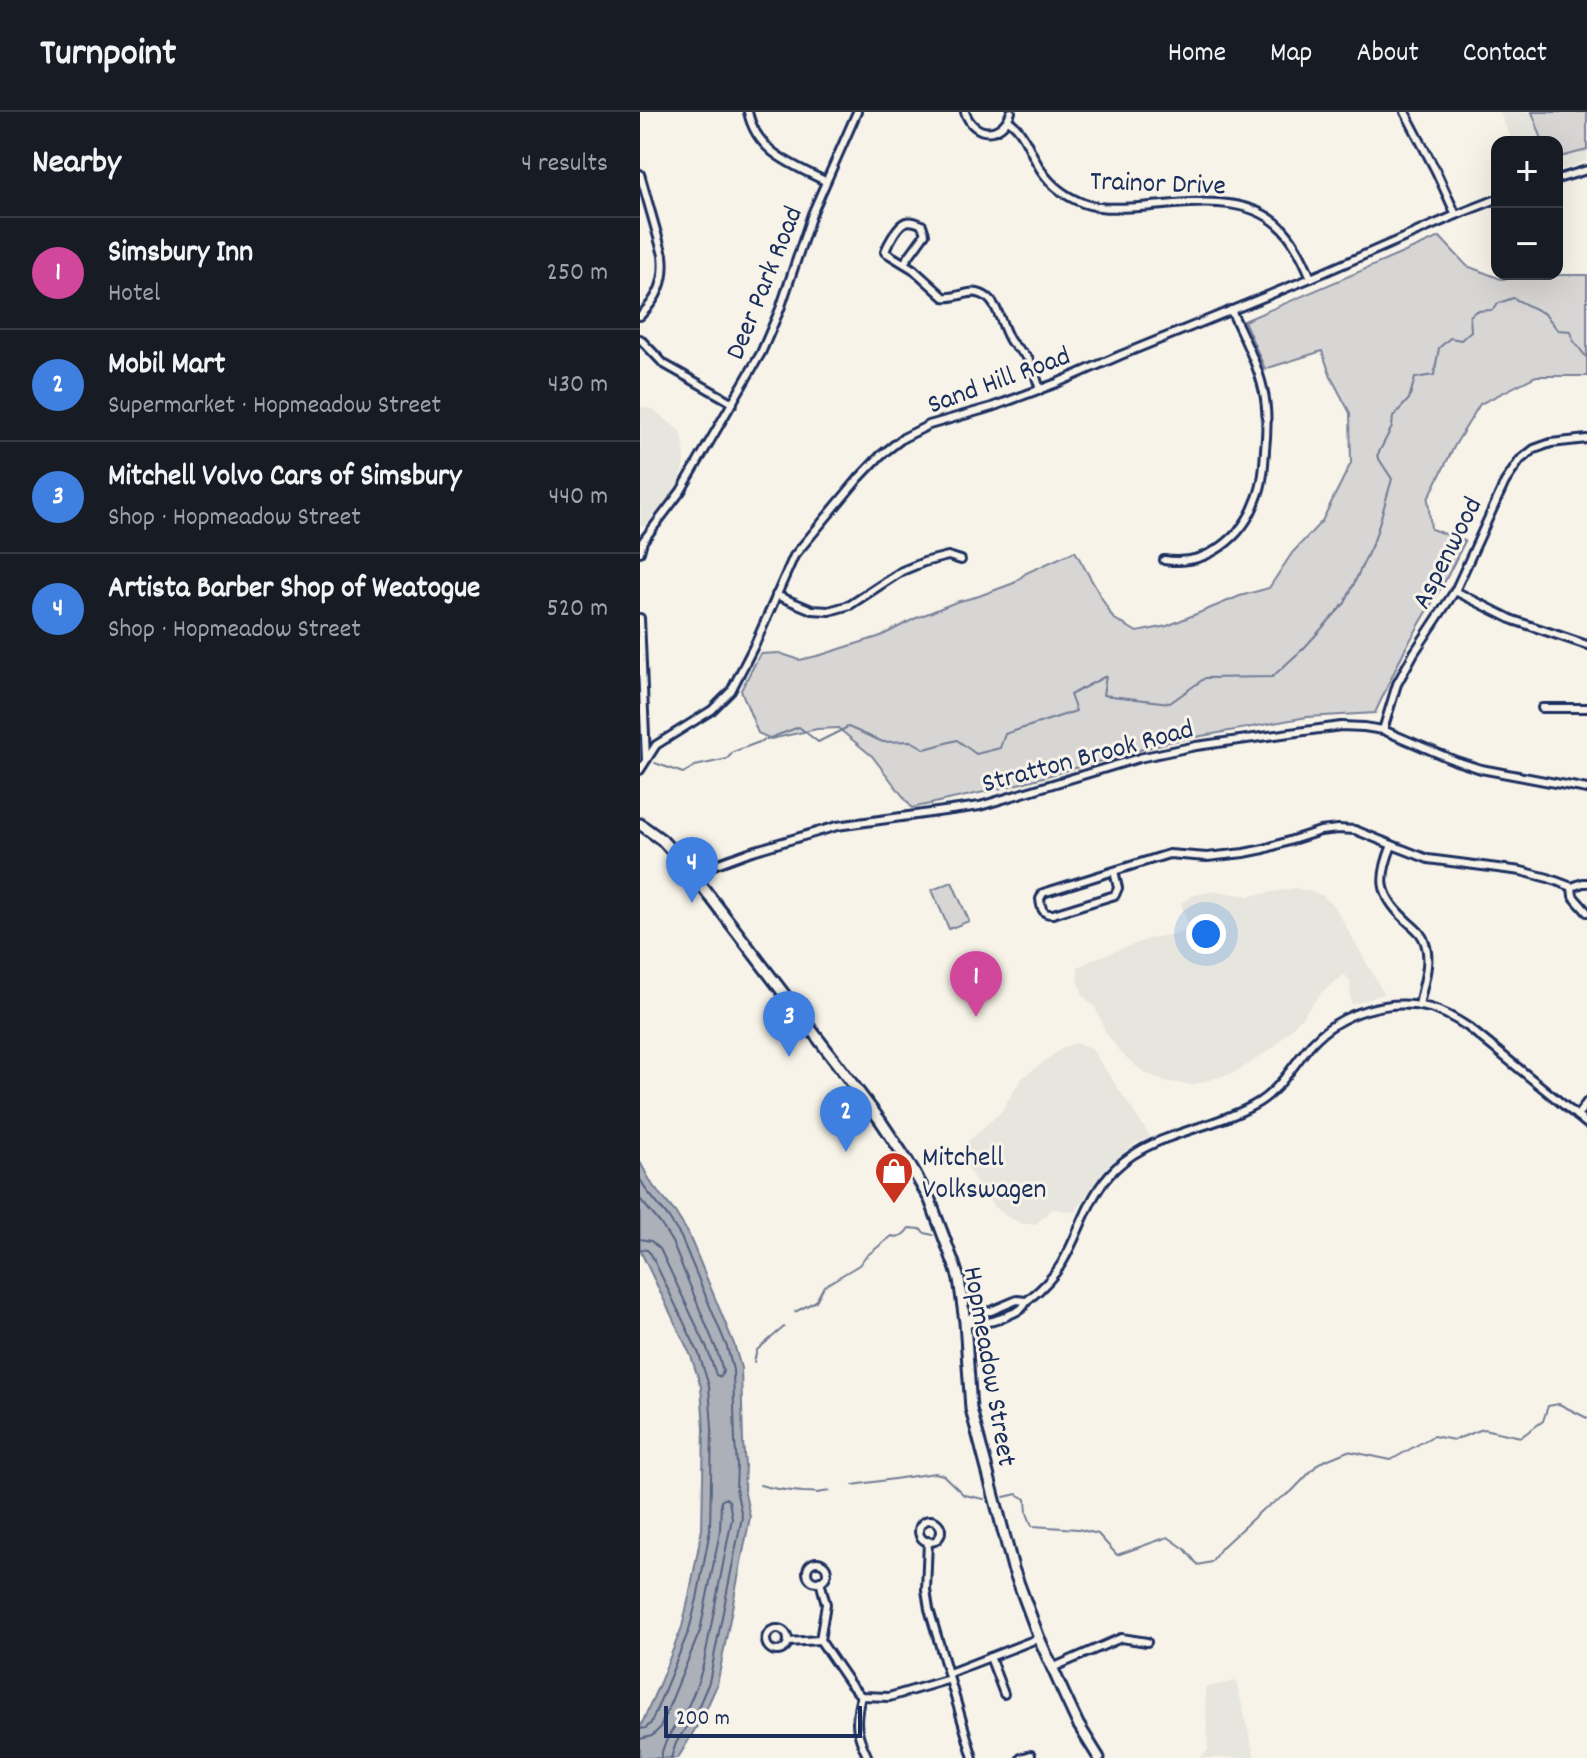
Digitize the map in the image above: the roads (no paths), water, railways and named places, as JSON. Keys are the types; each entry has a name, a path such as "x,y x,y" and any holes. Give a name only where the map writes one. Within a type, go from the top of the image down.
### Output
{"highway":[{"name":"Hopmeadow Street","path":"640,824 662,840 692,873 880,1120 930,1200 959,1279 968,1380 976,1428 1013,1568 1052,1668 1078,1724 1099,1758"}],"street":[{"path":"748,112 758,139 765,146 825,181"},
{"name":"Deer Park Road","path":"640,552 643,541 675,500 761,353 780,309 825,181 857,112"},
{"path":"965,112 974,127 986,131 999,129 1011,112"},
{"path":"1405,112 1456,215"},
{"name":"Trainor Drive","path":"1008,120 1018,129 1045,175 1055,186 1078,201 1126,208 1218,202 1250,209 1273,221 1288,235 1302,256 1311,278"},
{"path":"1563,177 1587,170"},
{"path":"640,174 664,267 660,290 640,316"},
{"name":"Sand Hill Road","path":"646,759 656,745 712,710 731,691 794,556 881,455 903,438 929,425 1040,390 1491,201"},
{"path":"904,263 925,234 922,225 910,220 899,225 885,252 923,276 944,297 972,292 988,298 1012,343 1029,359 1040,390"},
{"path":"1164,560 1194,560 1223,546 1249,516 1263,478 1267,427 1263,389 1231,310"},
{"path":"640,339 664,364 733,403"},
{"name":"Aspenwood","path":"1383,730 1397,684 1455,591 1505,482 1520,460 1534,449 1551,443 1587,439"},
{"path":"776,595 812,610 829,611 850,605 916,565 948,556 961,560"},
{"path":"1455,591 1513,620 1587,645"},
{"path":"640,618 646,759 640,770"},
{"path":"1542,708 1587,708"},
{"name":"Stratton Brook Road","path":"692,873 749,852 837,826 980,806 1153,755 1196,746 1341,726 1383,730 1481,769 1587,789"},
{"path":"1114,871 1118,888 1115,895 1053,914 1047,915 1043,911 1040,899 1043,893 1114,871 1169,854 1207,857 1244,853 1320,831 1338,829 1355,830 1428,859 1521,871 1572,887 1587,883"},
{"path":"1392,845 1383,868 1384,890 1391,904 1416,927 1427,950 1419,1006"},
{"path":"1572,887 1573,896 1587,912"},
{"path":"965,1322 980,1324 1002,1319 1023,1308 1026,1301 1040,1292 1063,1262 1095,1192 1116,1168 1146,1147 1240,1113 1256,1104 1269,1095 1314,1041 1348,1017 1379,1006 1419,1006 1452,1017 1587,1124"},
{"path":"1577,1116 1587,1102"},
{"path":"965,1322 976,1313 991,1311 1017,1300 1026,1301"},
{"path":"928,1541 926,1590 929,1609 973,1758"},
{"path":"820,1581 826,1604 820,1640 861,1696 889,1697 924,1688 1039,1638"},
{"path":"1052,1668 1121,1638 1147,1642"},
{"path":"788,1642 820,1640"},
{"path":"990,1657 1004,1694"},
{"path":"861,1696 855,1719 859,1739 868,1758"},
{"path":"1021,1758 1031,1755"}],"water":[{"path":"640,1162 653,1186 688,1233 741,1368 744,1489 750,1517 717,1685 678,1758 640,1758 640,1728 682,1627 689,1597 702,1529 704,1428 701,1387 691,1356 640,1250"}],"waterway":[{"path":"655,763 683,773 695,766 727,759 733,752 799,727 818,742 848,727 883,742 911,741 925,749 957,740 976,754 1000,748 1005,734 1076,711 1070,695 1106,676 1103,695 1170,703 1205,678 1272,677 1304,648 1345,603 1375,538 1392,479 1377,456 1392,427 1393,417 1409,399 1415,378 1434,375 1439,348 1450,338 1461,340 1471,331 1470,316 1476,311 1492,310 1499,303 1513,298 1545,314 1558,330 1571,331 1573,340 1587,358"},
{"path":"795,1312 816,1301 824,1286 859,1265 892,1236 902,1235 909,1228 933,1235"},
{"path":"754,1362 757,1350 784,1327"},
{"path":"1004,1497 1017,1494 1026,1499 1032,1526 1078,1529 1098,1534 1117,1555 1168,1537 1185,1549 1198,1565 1211,1562 1222,1547 1262,1510 1291,1492 1319,1463 1348,1451 1391,1460 1433,1436 1454,1440 1483,1429 1521,1437 1543,1421 1548,1406 1559,1404 1587,1418"},
{"path":"853,1485 935,1473 943,1475 964,1495 984,1499"},
{"path":"760,1485 798,1492 830,1491"}],"place":[{"name":"Artista Barber Shop of Weatogue","path":"692,903"},
{"name":"Simsbury Inn","path":"976,1017"},
{"name":"Mitchell Volvo Cars of Simsbury","path":"789,1057"},
{"name":"Mobil Mart","path":"846,1152"},
{"name":"Mitchell Volkswagen","path":"894,1205"}]}
